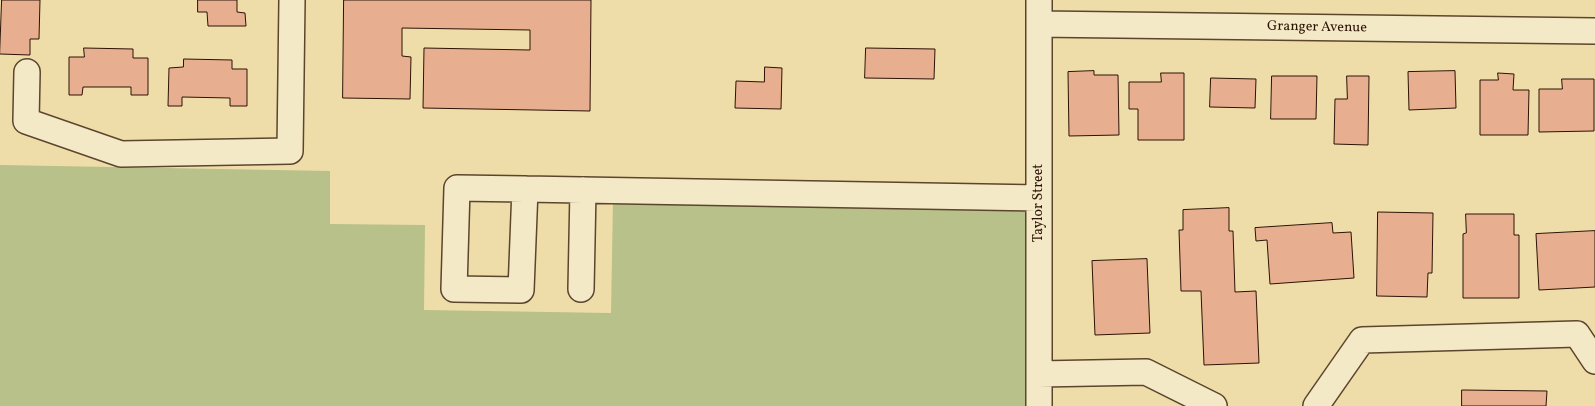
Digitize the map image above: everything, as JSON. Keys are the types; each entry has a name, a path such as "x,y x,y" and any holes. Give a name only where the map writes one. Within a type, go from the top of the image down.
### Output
{"street":[{"path":"27,72 26,121 121,154 290,151 292,0"},
{"name":"Granger Avenue","path":"1039,12 1595,31"},
{"name":"Taylor Street","path":"1039,12 1039,406"},
{"path":"525,189 521,290 454,289 457,188 525,189 1039,198"},
{"path":"581,289 583,190"},
{"path":"1316,406 1362,340 1576,334 1595,361"},
{"path":"1039,374 1146,372 1214,406"}],"green space":[{"path":"0,165 330,171 330,224 425,225 424,310 611,313 613,199 1028,206 1025,406 0,406"}],"building":[{"path":"2,0 40,0 39,39 30,39 30,55 0,54"},
{"path":"198,0 237,0 237,12 245,13 246,26 208,26 207,12 198,12"},
{"path":"344,0 591,0 590,111 423,108 424,48 530,50 530,30 402,28 402,56 411,57 410,99 343,98"},
{"path":"84,48 133,49 133,58 148,58 148,95 131,95 131,87 83,87 82,95 69,95 69,57 84,57"},
{"path":"866,48 935,49 934,79 865,78"},
{"path":"184,59 232,60 232,69 247,69 247,106 230,106 230,98 182,97 182,106 168,106 169,68 183,67"},
{"path":"765,67 782,68 781,109 735,108 736,81 764,82"},
{"path":"1094,71 1094,75 1118,75 1119,135 1069,136 1068,72"},
{"path":"1455,71 1456,108 1409,110 1408,72"},
{"path":"1161,73 1184,73 1184,140 1138,140 1138,109 1129,109 1129,82 1161,82"},
{"path":"1498,73 1514,74 1513,90 1529,90 1528,135 1480,135 1480,80 1498,80"},
{"path":"1272,76 1317,76 1316,119 1271,119"},
{"path":"1347,76 1369,76 1368,145 1334,144 1335,99 1347,99"},
{"path":"1211,78 1256,79 1255,108 1210,107"},
{"path":"1562,79 1594,79 1594,131 1539,132 1539,89 1562,89"},
{"path":"1229,208 1229,231 1233,231 1235,292 1256,291 1259,363 1204,365 1201,291 1181,291 1179,230 1183,230 1183,210"},
{"path":"1378,212 1433,213 1432,273 1428,273 1427,297 1377,296"},
{"path":"1466,214 1514,214 1514,235 1519,235 1519,298 1463,298 1463,234 1466,233"},
{"path":"1332,223 1333,233 1351,232 1354,278 1270,284 1267,240 1256,241 1255,228"},
{"path":"1595,231 1595,287 1539,290 1536,234"},
{"path":"1147,259 1150,333 1095,335 1092,261"},
{"path":"1462,390 1547,391 1546,406 1462,406"}]}
